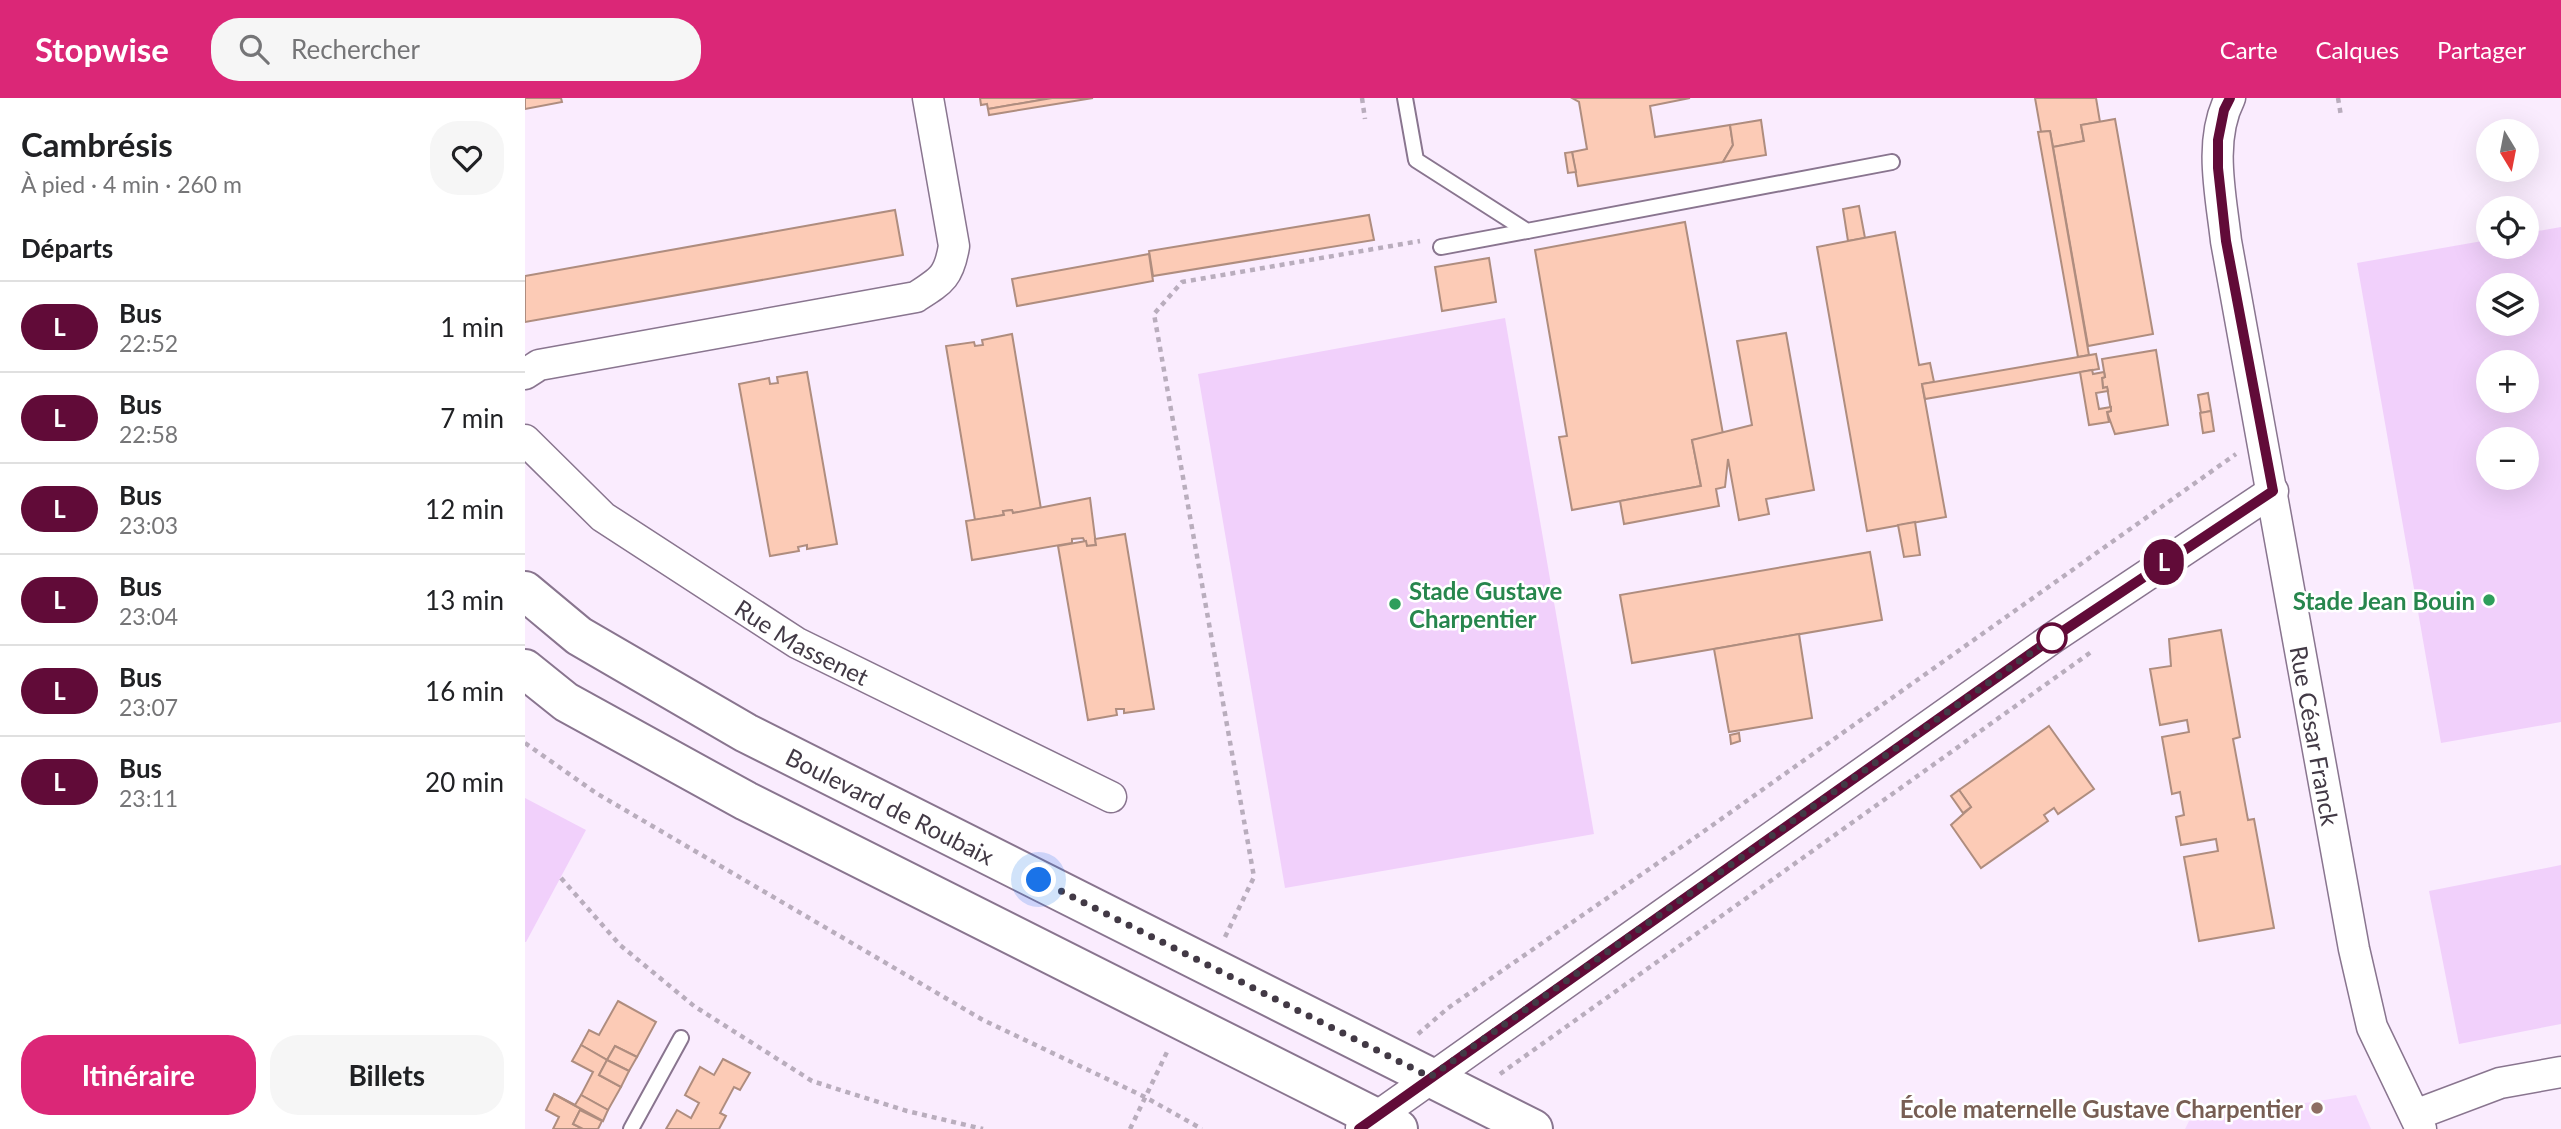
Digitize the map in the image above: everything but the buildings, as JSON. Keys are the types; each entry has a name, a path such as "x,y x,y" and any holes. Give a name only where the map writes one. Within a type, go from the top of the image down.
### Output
{"main road":[{"name":"Boulevard de Roubaix","path":"525,591 579,636 746,733 1533,1129"},
{"path":"525,669 566,702 746,801 1182,1021 1377,1125"}],"street":[{"path":"525,374 539,365 915,297 943,280 951,263 954,246 928,98"},
{"name":"Rue César Franck","path":"2230,98 2224,110 2218,140 2218,168 2226,241 2354,949 2372,1027 2418,1122"},
{"name":"Rue Massenet","path":"525,440 603,517 797,643 1111,797"},
{"path":"1377,1125 1430,1077 2054,637 2273,491"},
{"path":"2418,1122 2500,1083 2561,1072"}],"lane":[{"path":"1405,98 1416,160 1527,231"},
{"path":"1441,247 1892,162"},
{"path":"631,1129 681,1038"}],"path":[{"path":"1362,98 1365,119"},
{"path":"2338,98 2341,116"},
{"path":"1210,966 1254,877 1154,314 1182,282 1417,241 1441,247"},
{"path":"1391,1058 1448,1008 1700,834 2262,435"},
{"path":"1472,1098 1502,1072 2097,648"},
{"path":"525,743 596,793 983,1020 1146,1097 1202,1129"},
{"path":"561,878 620,945 684,998 812,1081 907,1111 983,1129"},
{"path":"1130,1129 1182,1021"}],"shaded area":[{"name":"Stade Jean Bouin","path":"2561,227 2561,722 2441,743 2357,263 2476,242 2476,259 2539,259 2539,231"},
{"name":"Stade Gustave Charpentier","path":"1505,318 1594,834 1285,888 1198,374"},
{"path":"525,798 586,830 526,942 525,942"},
{"path":"2561,865 2561,1024 2459,1044 2429,891"},
{"name":"École maternelle Gustave Charpentier","path":"2356,1095 2371,1129 2185,1129 2189,1121"}],"bus line":[{"name":"L","path":"1359,1129 2054,637 2273,491 2226,241 2218,168 2218,140 2224,110 2230,98"}],"place":[{"name":"Stade Jean Bouin","path":"2489,600"},
{"name":"Stade Gustave Charpentier","path":"1395,604"},
{"name":"École maternelle Gustave Charpentier","path":"2317,1108"}],"route":[{"path":"1039,880 1430,1077 2054,637 2052,638"}]}
